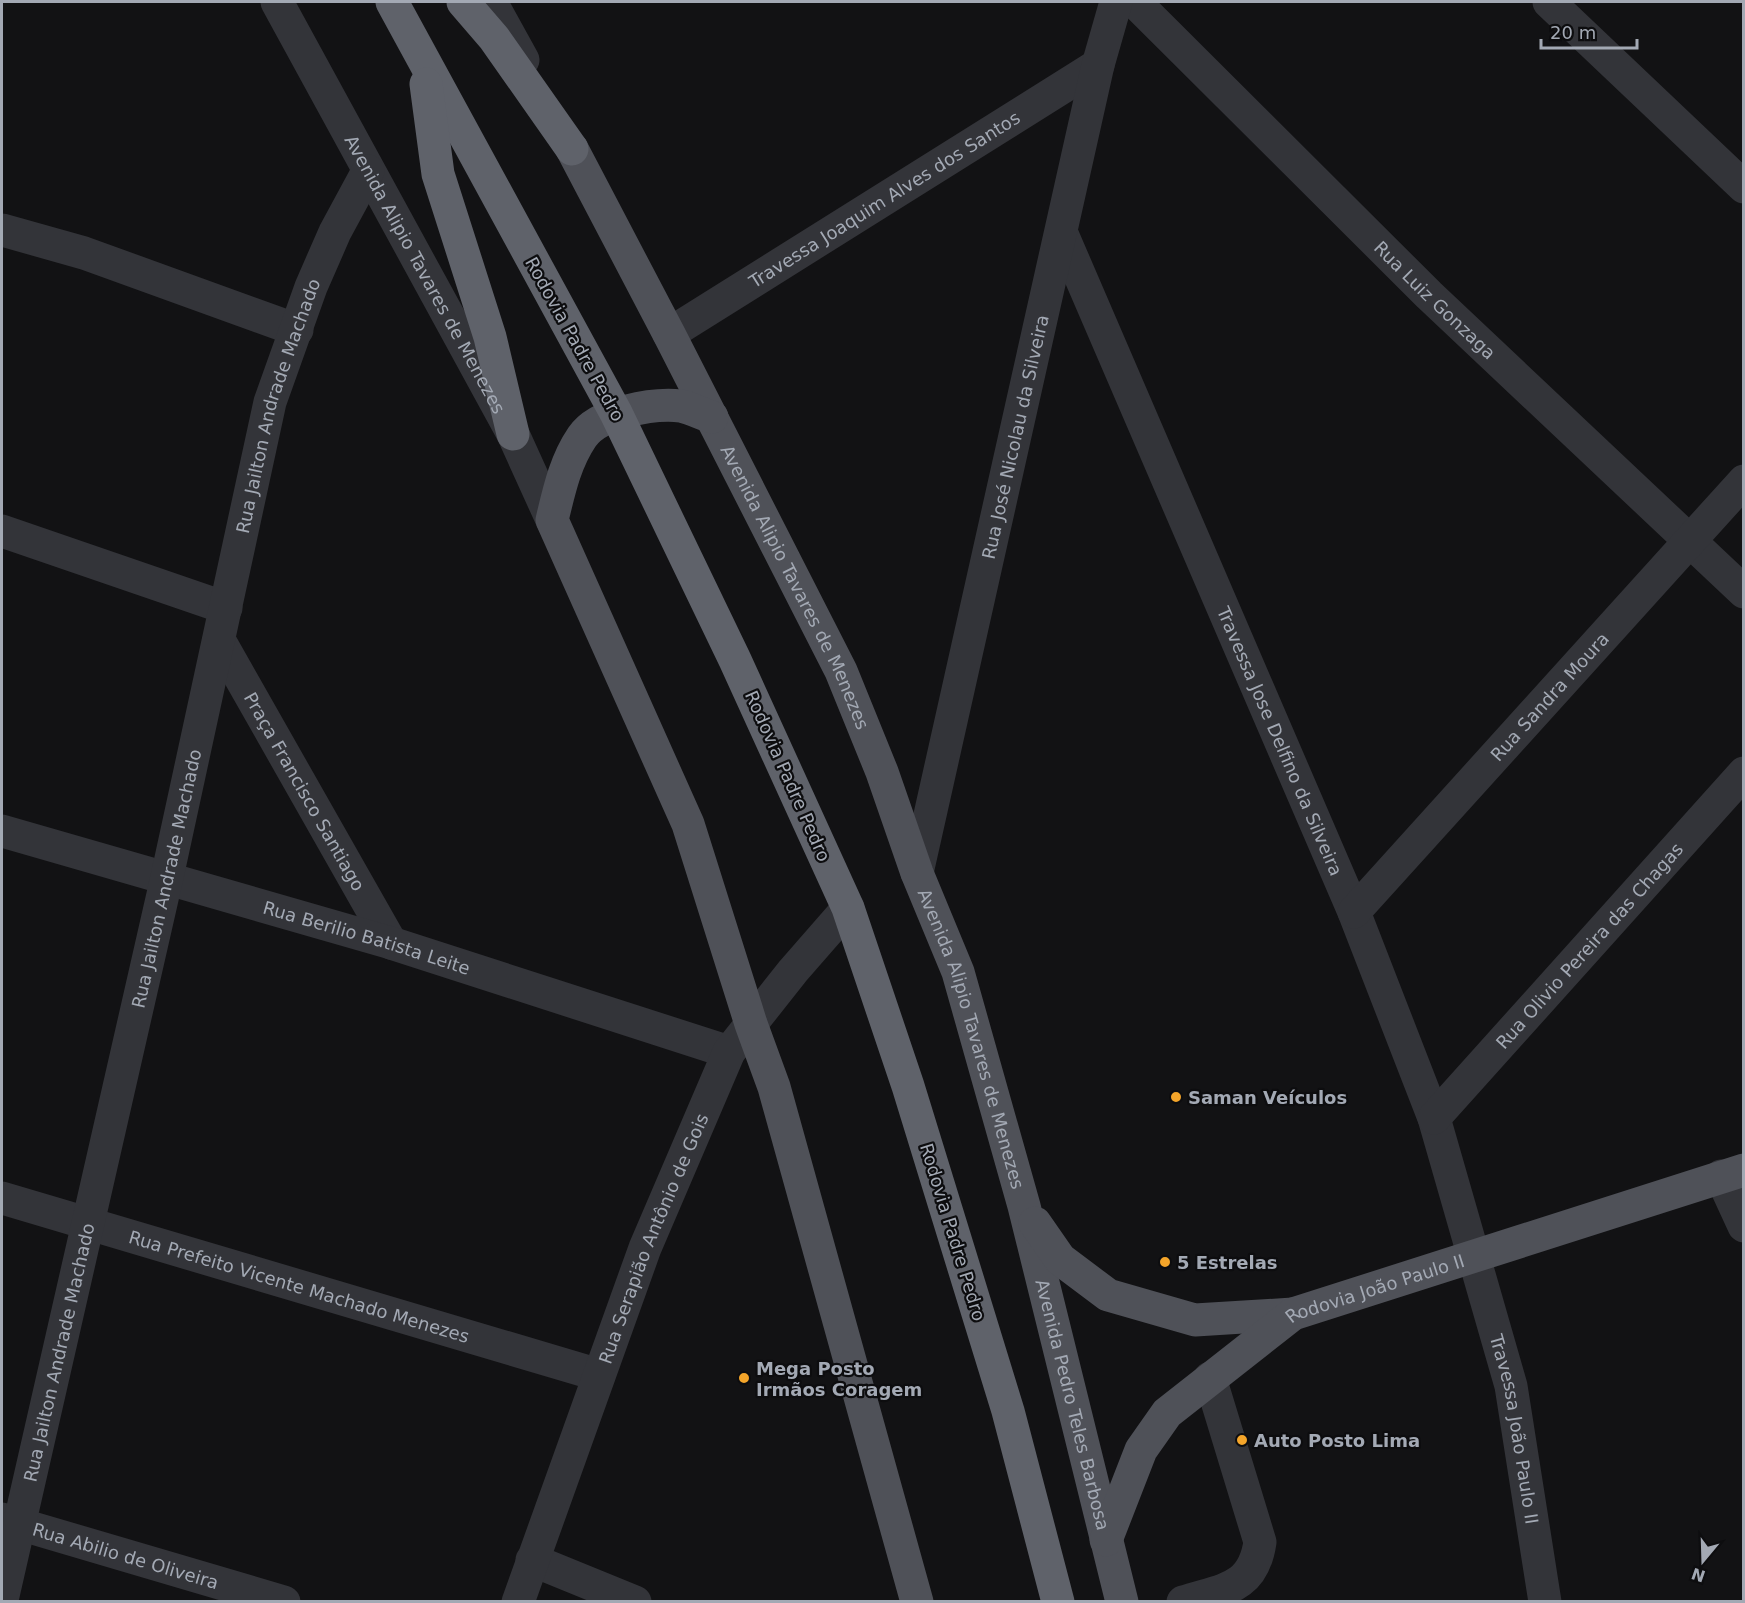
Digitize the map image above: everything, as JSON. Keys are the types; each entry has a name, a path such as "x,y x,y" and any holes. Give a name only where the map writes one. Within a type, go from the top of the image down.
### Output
{"highway":[{"name":"Rodovia Padre Pedro","path":"392,2 616,413 735,660 848,908 908,1086 1008,1411 1058,1602"},
{"path":"463,2 494,38 572,149"},
{"path":"424,64 438,174 490,337 513,434"}],"main road":[{"name":"Avenida Alipio Tavares de Menezes","path":"572,149 841,671 882,772 917,873 958,972 1024,1206"},
{"path":"552,520 566,468 583,435 616,413 649,407 682,406 712,417"},
{"name":"Avenida Alipio Tavares de Menezes","path":"552,520 688,824 751,1024 774,1087 917,1602"},
{"name":"Rodovia João Paulo II","path":"1106,1540 1141,1450 1167,1413 1293,1314 1732,1173"},
{"path":"1024,1206 1060,1259 1108,1295 1195,1320 1293,1314"},
{"name":"Avenida Pedro Teles Barbosa","path":"1024,1206 1122,1602"}],"street":[{"name":"Avenida Alipio Tavares de Menezes","path":"277,2 513,434 552,520"},
{"name":"Avenida Alipio Tavares de Menezes","path":"491,2 572,149"},
{"name":"Rua José Nicolau da Silveira","path":"917,873 1062,234 1098,65 1116,2"},
{"name":"Rua Luiz Gonzaga","path":"1135,2 1429,295 1743,592"},
{"path":"1549,2 1743,187"},
{"name":"Travessa Joaquim Alves dos Santos","path":"669,334 1098,65"},
{"name":"Rua Jailton Andrade Machado","path":"2,1600 11,1521 89,1221 167,877 270,402 335,231 368,171"},
{"path":"2,230 84,253 297,330"},
{"name":"Travessa Jose Delfino da Silveira","path":"1062,234 1354,912 1434,1119 1472,1258"},
{"name":"Rua Sandra Moura","path":"1354,912 1743,481"},
{"path":"2,531 226,608"},
{"name":"Praça Francisco Santiago","path":"219,640 391,943"},
{"name":"Rua Olivio Pereira das Chagas","path":"1434,1119 1743,773"},
{"name":"Rua Berilio Batista Leite","path":"2,831 391,943 729,1052"},
{"name":"Rua Serapião Antônio de Gois","path":"518,1602 531,1560 645,1248 729,1052 792,971 848,908"},
{"path":"1732,1173 1743,1226"},
{"name":"Rua Prefeito Vicente Machado Menezes","path":"2,1198 89,1221 599,1375"},
{"name":"Travessa João Paulo II","path":"1472,1258 1511,1386 1545,1602"},
{"path":"1183,1602 1240,1584 1251,1573 1258,1558 1260,1542 1210,1378"},
{"name":"Rua Abilio de Oliveira","path":"11,1521 284,1602"},
{"path":"531,1560 635,1602"}],"place":[{"name":"Saman Veículos","path":"1176,1097"},
{"name":"5 Estrelas","path":"1165,1262"},
{"name":"Mega Posto Irmãos Coragem","path":"744,1378"},
{"name":"Auto Posto Lima","path":"1242,1440"}]}
